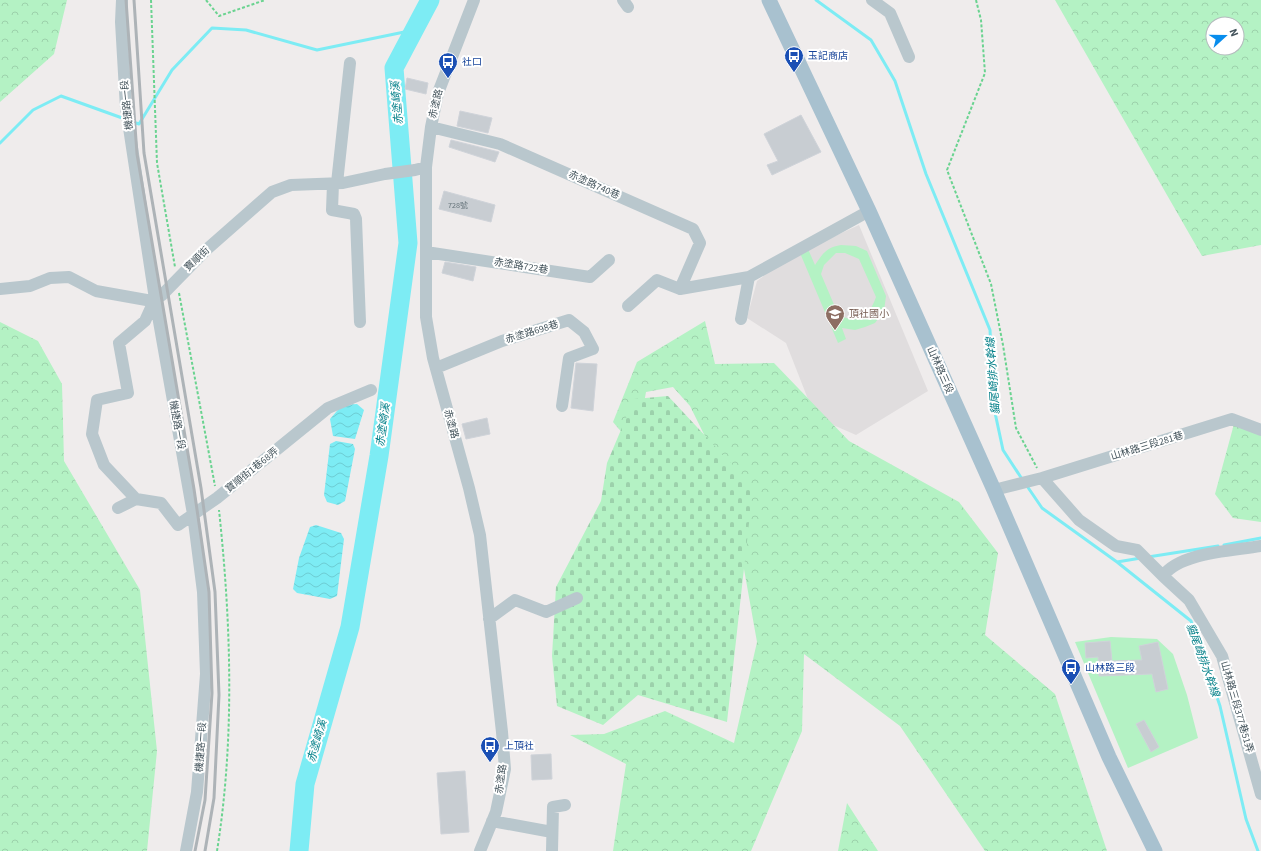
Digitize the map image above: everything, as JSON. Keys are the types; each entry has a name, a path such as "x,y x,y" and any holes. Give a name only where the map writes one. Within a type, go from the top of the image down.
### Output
{"main road":[{"name":"山林路三段","path":"769,0 868,211 994,490 1109,757 1155,851"}],"street":[{"name":"機捷路一段","path":"122,0 121,22 127,112 155,299 193,514 203,592 206,674 197,792 186,851"},
{"path":"872,0 890,14 909,57"},
{"name":"赤塗路","path":"471,1 438,93 420,169 426,252 426,317 436,368 480,535 505,769 492,821 480,851"},
{"path":"350,63 332,210 354,214 356,219 360,322"},
{"name":"赤塗路740巷","path":"430,127 500,144 693,229 700,242 680,289"},
{"name":"寶順街","path":"155,299 206,250 272,192 292,186 335,183 420,169"},
{"path":"628,306 658,280 680,289 749,277 868,211"},
{"name":"赤塗路722巷","path":"426,252 590,277 609,260"},
{"path":"0,289 30,286 50,278 69,277 96,291 130,299 152,301 155,299"},
{"path":"741,319 749,277"},
{"path":"118,508 136,500 104,464 92,434 97,400 128,393 119,343 145,321 155,299"},
{"name":"赤塗路698巷","path":"436,368 502,341 569,320 584,332 593,349 569,358 562,406"},
{"name":"寶順街1巷68弄","path":"136,500 161,503 178,525 217,498 328,408 371,390"},
{"name":"山林路三段281巷","path":"994,490 1037,479 1232,419 1261,430"},
{"name":"山林路三段377巷51弄","path":"1037,479 1080,520 1116,546 1137,550 1189,600 1222,656 1261,794"},
{"path":"1163,576 1168,569 1194,557 1261,546"},
{"path":"489,620 515,600 546,612 577,598"},
{"path":"552,851 553,807 566,805"},
{"path":"492,821 552,832"}],"path":[{"path":"151,0 158,163 177,279 217,498 225,568 230,656 227,749 222,817 217,851"},
{"path":"206,0 219,16 264,0"},
{"path":"976,0 981,20 985,73 948,170 990,284 1003,345 1016,428 1037,479"}],"shaded area":[{"name":"頂社國小","path":"859,225 928,391 856,435 815,417 786,343 747,318 757,281 787,258"}],"green space":[{"path":"0,0 67,0 54,54 0,102"},
{"path":"1055,0 1261,0 1261,245 1202,256"},
{"path":"841,245 856,246 867,251 886,296 884,311 875,323 855,330 842,328 846,339 838,343 800,253 808,249 815,265 826,251 832,247","holes":["836,253 845,253 859,259 876,297 870,310 862,318 851,319 845,318 838,314 821,274 824,265"]},
{"path":"705,321 715,364 774,363 849,441 959,502 998,553 985,635 1055,694 1107,851 985,851 900,726 804,654 802,731 751,851 613,851 626,764 570,735 604,734 665,711 734,743 757,642 729,485 690,406 673,387 646,392 636,449 613,422 637,362"},
{"path":"0,322 38,341 62,384 64,461 140,590 157,751 147,851 0,851"},
{"path":"668,396 753,487 727,722 638,695 603,725 557,706 552,656 556,587 601,501 607,463 634,399"},
{"path":"1234,424 1261,434 1261,522 1233,518 1215,494"},
{"path":"1111,637 1157,639 1173,654 1187,695 1198,738 1128,768 1075,642"},
{"path":"847,803 878,851 838,851"}],"water":[{"path":"357,404 364,410 355,439 333,436 330,419 342,405"},
{"path":"336,441 353,444 355,449 345,501 338,505 327,502 324,495 330,444"},
{"path":"316,525 341,533 344,539 337,596 330,599 297,593 293,589 299,558 310,527"}],"building":[{"path":"407,78 428,83 426,94 405,89"},
{"path":"460,111 492,118 488,133 457,126"},
{"path":"801,115 821,152 772,175 767,165 778,161 764,134"},
{"path":"451,140 499,152 495,162 449,147"},
{"path":"444,191 495,205 491,222 439,209"},
{"path":"445,262 476,267 473,281 442,273"},
{"path":"576,363 597,364 593,411 571,408"},
{"path":"487,418 490,434 466,439 462,424"},
{"path":"1110,641 1112,661 1142,660 1139,646 1158,642 1168,689 1156,692 1152,674 1099,676 1098,657 1086,658 1085,643"},
{"path":"1144,720 1159,747 1151,752 1136,724"},
{"path":"551,754 552,779 532,780 531,755"},
{"path":"465,771 469,832 441,834 437,773"}],"waterway":[{"name":"赤塗崎溪","path":"299,851 305,784 350,627 379,456 408,243 394,68 430,0"},
{"name":"貓尾崎排水幹線","path":"816,0 871,40 895,81 926,174 990,330 994,408 1003,450 1022,479"},
{"path":"130,121 139,124 172,70 212,28 246,30 317,50 414,30"},
{"path":"0,143 33,110 61,96 125,119"},
{"name":"貓尾崎排水幹線","path":"1027,486 1042,508 1117,562 1191,621 1220,706 1246,819 1258,851"},
{"path":"1224,545 1261,538"},
{"path":"1148,557 1218,546"},
{"path":"1117,562 1141,558"}],"railway":[{"path":"126,0 137,154 194,489 209,592 212,693 205,800 195,851"},
{"path":"134,0 144,153 201,488 215,592 219,695 214,798 205,851"}],"place":[{"name":"玉記商店","path":"794,73"},
{"name":"社口","path":"448,79"},
{"name":"頂社國小","path":"835,331"},
{"name":"山林路三段","path":"1071,685"},
{"name":"上頂社","path":"490,763"}]}
